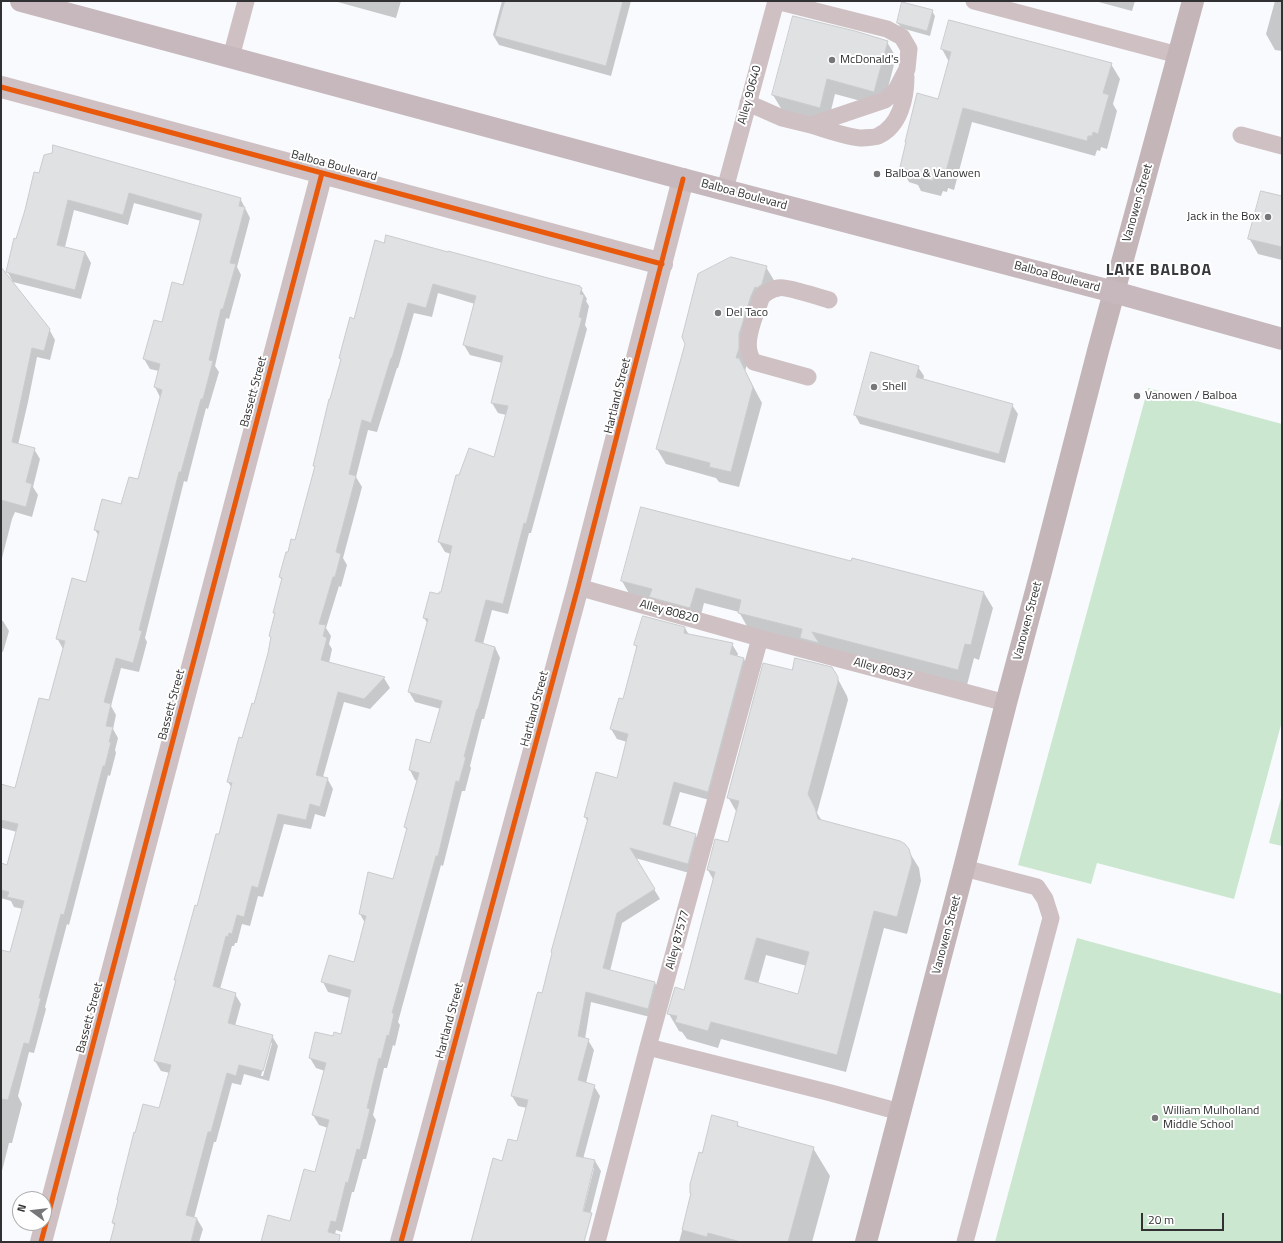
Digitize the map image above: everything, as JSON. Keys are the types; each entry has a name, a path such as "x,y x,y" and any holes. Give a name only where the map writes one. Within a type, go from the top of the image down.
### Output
{"main road":[{"name":"Balboa Boulevard","path":"21,1 725,189 849,224 919,240 1114,292 1282,339"},
{"name":"Vanowen Street","path":"866,1242 1114,292 1193,1"}],"street":[{"name":"Balboa Boulevard","path":"1,87 662,264"},
{"name":"Bassett Street","path":"41,1242 322,173"},
{"name":"Hartland Street","path":"401,1242 578,587 683,179"}],"lane":[{"path":"231,57 246,1"},
{"path":"748,104 782,118 861,138 878,136 893,126 899,113 906,90 909,49 902,37 887,29 776,1"},
{"name":"Alley 90640","path":"725,189 776,1"},
{"path":"974,1 1178,55"},
{"path":"811,125 885,100 896,90 907,69"},
{"path":"1241,135 1282,146"},
{"path":"808,377 754,362 749,351 748,340 753,320 762,298 770,291 779,287 829,300"},
{"name":"Alley 80820","path":"578,587 760,638"},
{"name":"Alley 80837","path":"760,638 1006,703"},
{"name":"Alley 87577","path":"597,1242 648,1047 760,638"},
{"path":"964,868 1038,887 1045,899 1051,918 965,1242"},
{"path":"648,1047 900,1112"}],"green space":[{"path":"1148,388 1282,424 1282,721 1234,899 1097,863 1091,884 1018,865"},
{"path":"1282,798 1282,846 1269,843"},
{"name":"William Mulholland Middle School","path":"1077,938 1282,994 1282,1242 995,1242"}],"building":[{"path":"505,1 623,1 606,66 495,36"},
{"path":"902,2 933,10 927,31 897,23"},
{"name":"McDonald's","path":"793,16 855,31 888,41 874,92 827,79 820,108 772,95"},
{"path":"949,20 1112,63 1103,93 1109,95 1098,134 1093,132 1092,136 1088,136 1087,141 963,108 945,175 939,173 938,178 934,177 933,181 911,176 912,171 900,167 905,142 917,93 938,99 951,52 941,49"},
{"path":"53,145 241,198 239,206 245,207 230,263 236,264 223,309 221,309 209,360 213,361 181,472 179,472 139,630 142,631 133,663 116,658 104,702 111,704 106,726 113,727 109,742 111,742 105,766 103,766 64,915 61,914 39,998 41,998 29,1044 24,1043 8,1100 1,1099 1,950 10,952 24,901 7,897 9,892 1,890 1,863 7,865 18,824 1,820 1,784 15,788 39,698 49,700 65,641 56,639 72,578 86,582 99,531 94,530 102,499 121,504 129,477 138,479 162,390 154,387 160,364 143,359 154,320 162,322 172,282 183,285 202,214 129,193 123,215 68,200 57,245 85,252 75,290 6,272 14,238 16,239 25,210 34,172 39,173 44,155 52,153"},
{"name":"Jack in the Box","path":"1261,191 1282,196 1282,247 1248,239"},
{"path":"386,235 580,286 582,288 580,294 584,295 579,317 582,318 526,524 524,523 503,604 486,600 475,641 495,647 464,757 466,757 459,782 456,781 438,856 436,856 392,1013 394,1014 389,1036 387,1035 381,1059 379,1058 367,1108 370,1109 360,1150 357,1149 348,1183 346,1182 336,1222 331,1221 328,1232 340,1235 339,1242 261,1242 268,1215 290,1221 304,1169 315,1172 329,1120 312,1115 326,1063 309,1058 315,1032 333,1036 334,1032 341,1034 351,990 321,982 329,955 354,962 366,916 359,914 368,872 393,879 407,828 404,827 419,773 409,770 416,739 430,743 442,701 408,692 428,619 423,618 430,592 439,594 439,592 441,592 452,546 438,542 456,475 459,475 469,448 494,457 508,406 491,403 503,356 463,345 476,296 433,284 426,308 408,303 371,423 362,420 349,474 356,476 336,552 341,554 319,624 326,625 323,636 327,638 321,660 385,677 364,699 338,692 316,775 328,778 320,807 310,804 306,820 278,814 258,888 252,886 244,917 237,915 232,934 229,933 228,937 226,936 213,986 236,993 228,1023 273,1035 263,1071 239,1065 236,1076 227,1073 211,1132 208,1132 186,1215 197,1218 191,1242 110,1242 115,1223 112,1223 117,1200 134,1132 135,1133 143,1104 159,1108 171,1065 154,1061 176,980 174,980 195,905 197,906 216,834 219,834 232,783 227,782 239,737 242,738 252,703 254,704 268,653 271,637 269,636 275,613 273,613 282,578 279,577 291,539 295,540 315,466 313,466 329,399 341,359 339,358 350,317 354,319 375,240 384,243"},
{"path":"731,257 767,266 762,284 757,288 755,287 751,296 739,334 739,348 736,358 739,358 753,387 731,472 709,467 710,463 656,449 685,344 682,337 698,274"},
{"path":"1,267 50,329 44,351 32,348 12,442 35,448 26,482 32,484 26,507 1,500"},
{"path":"871,352 919,366 916,377 1013,404 999,454 854,415"},
{"path":"641,507 851,561 852,558 984,592 971,645 965,644 958,670 812,632 819,643 800,638 802,629 738,613 741,600 696,588 690,608 649,597 652,589 621,581"},
{"path":"643,616 685,627 684,633 733,643 730,654 744,658 708,792 674,782 663,824 696,834 688,864 630,848 655,889 617,913 603,968 655,982 648,1009 586,992 578,1036 589,1039 578,1080 595,1085 576,1156 595,1160 583,1211 592,1213 584,1242 471,1242 493,1158 502,1161 508,1139 517,1141 528,1100 511,1096 537,994 538,992 542,993 551,952 588,818 584,817 596,772 617,778 628,734 610,729 619,698 623,699 637,646 634,645"},
{"path":"795,658 832,667 838,677 838,682 808,794 815,808 818,819 900,841 909,849 912,862 897,917 874,911 837,1055 711,1022 708,1031 675,1022 677,1016 667,1014 675,987 684,990 715,872 707,870 715,839 728,842 739,801 727,798 763,663 792,670","holes":["757,938 809,952 798,994 745,979"]},
{"path":"712,1115 738,1122 737,1126 814,1147 788,1242 741,1242 708,1233 707,1237 682,1230 691,1193 690,1184 699,1152 702,1153"}],"cycle path":[{"path":"1,87 662,264"},
{"path":"41,1242 322,173"},
{"path":"401,1242 578,587 683,179"}],"place":[{"name":"McDonald's","path":"832,60"},
{"name":"Balboa & Vanowen","path":"877,174"},
{"name":"Jack in the Box","path":"1268,217"},
{"name":"Del Taco","path":"718,313"},
{"name":"Shell","path":"874,387"},
{"name":"Vanowen / Balboa","path":"1137,396"},
{"name":"William Mulholland Middle School","path":"1155,1118"}],"district":[{"name":"LAKE BALBOA","path":"1159,271"}]}
